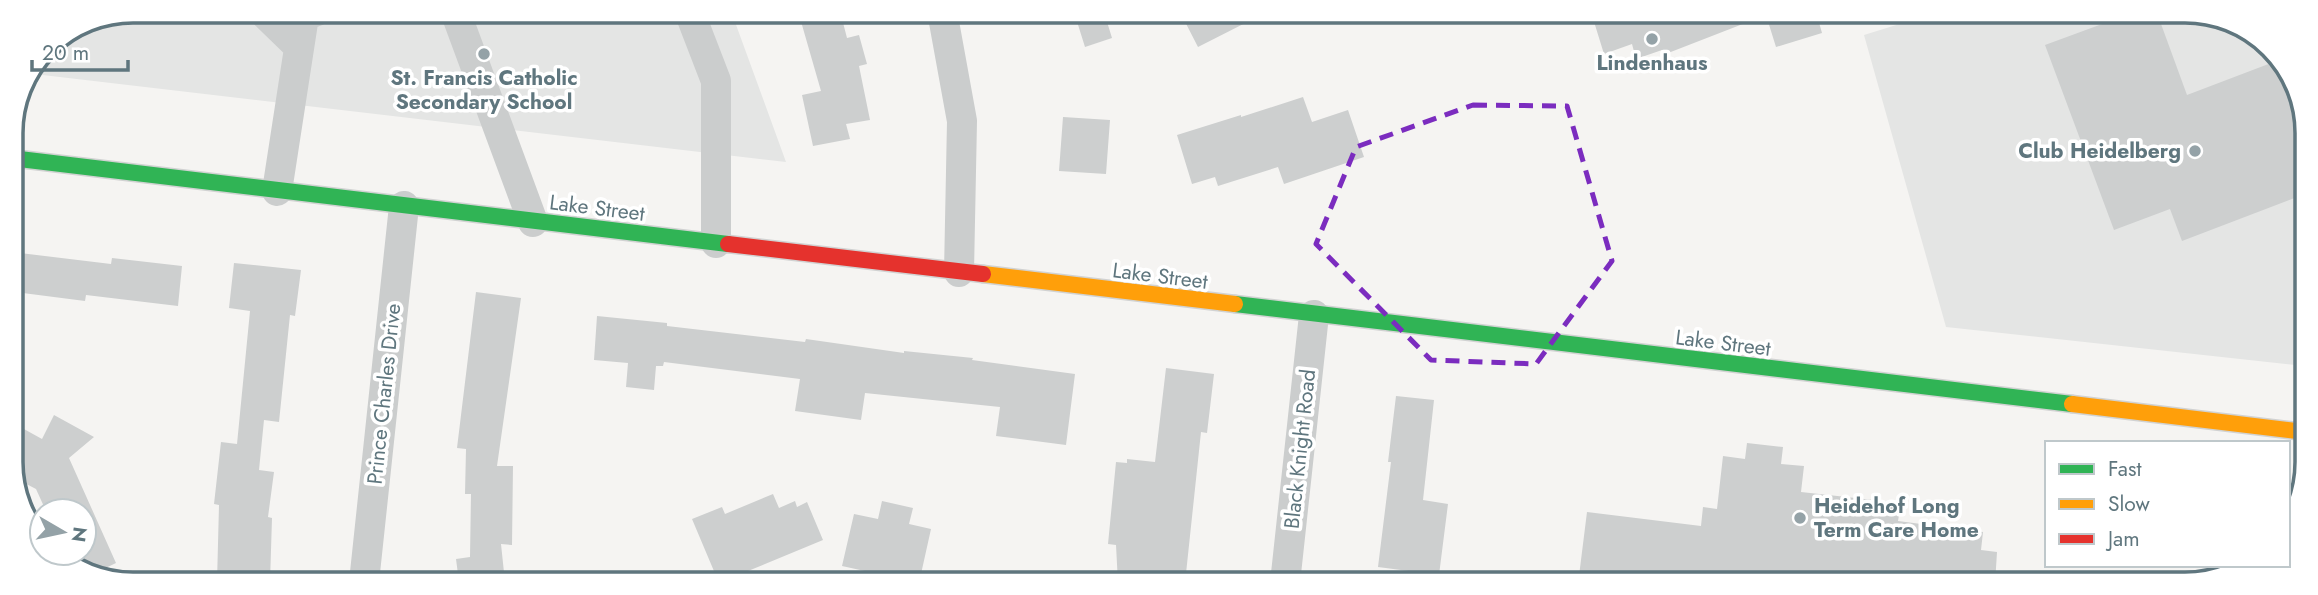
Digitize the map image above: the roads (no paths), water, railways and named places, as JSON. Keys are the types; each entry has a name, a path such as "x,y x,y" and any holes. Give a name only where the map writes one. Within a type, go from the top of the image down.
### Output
{"main road":[{"name":"Lake Street","path":"23,159 2295,431"}],"street":[{"path":"274,23 299,47"},
{"path":"278,191 303,23"},
{"path":"459,23 533,222"},
{"path":"694,23 716,81 716,243"},
{"path":"944,23 962,121 960,272"},
{"name":"Prince Charles Drive","path":"365,572 404,206"},
{"name":"Black Knight Road","path":"1286,572 1314,315"}],"place":[{"name":"Lindenhaus","path":"1652,39"},
{"name":"St. Francis Catholic Secondary School","path":"484,54"},
{"name":"Club Heidelberg","path":"2195,151"},
{"name":"Heidehof Long Term Care Home","path":"1800,518"}]}
